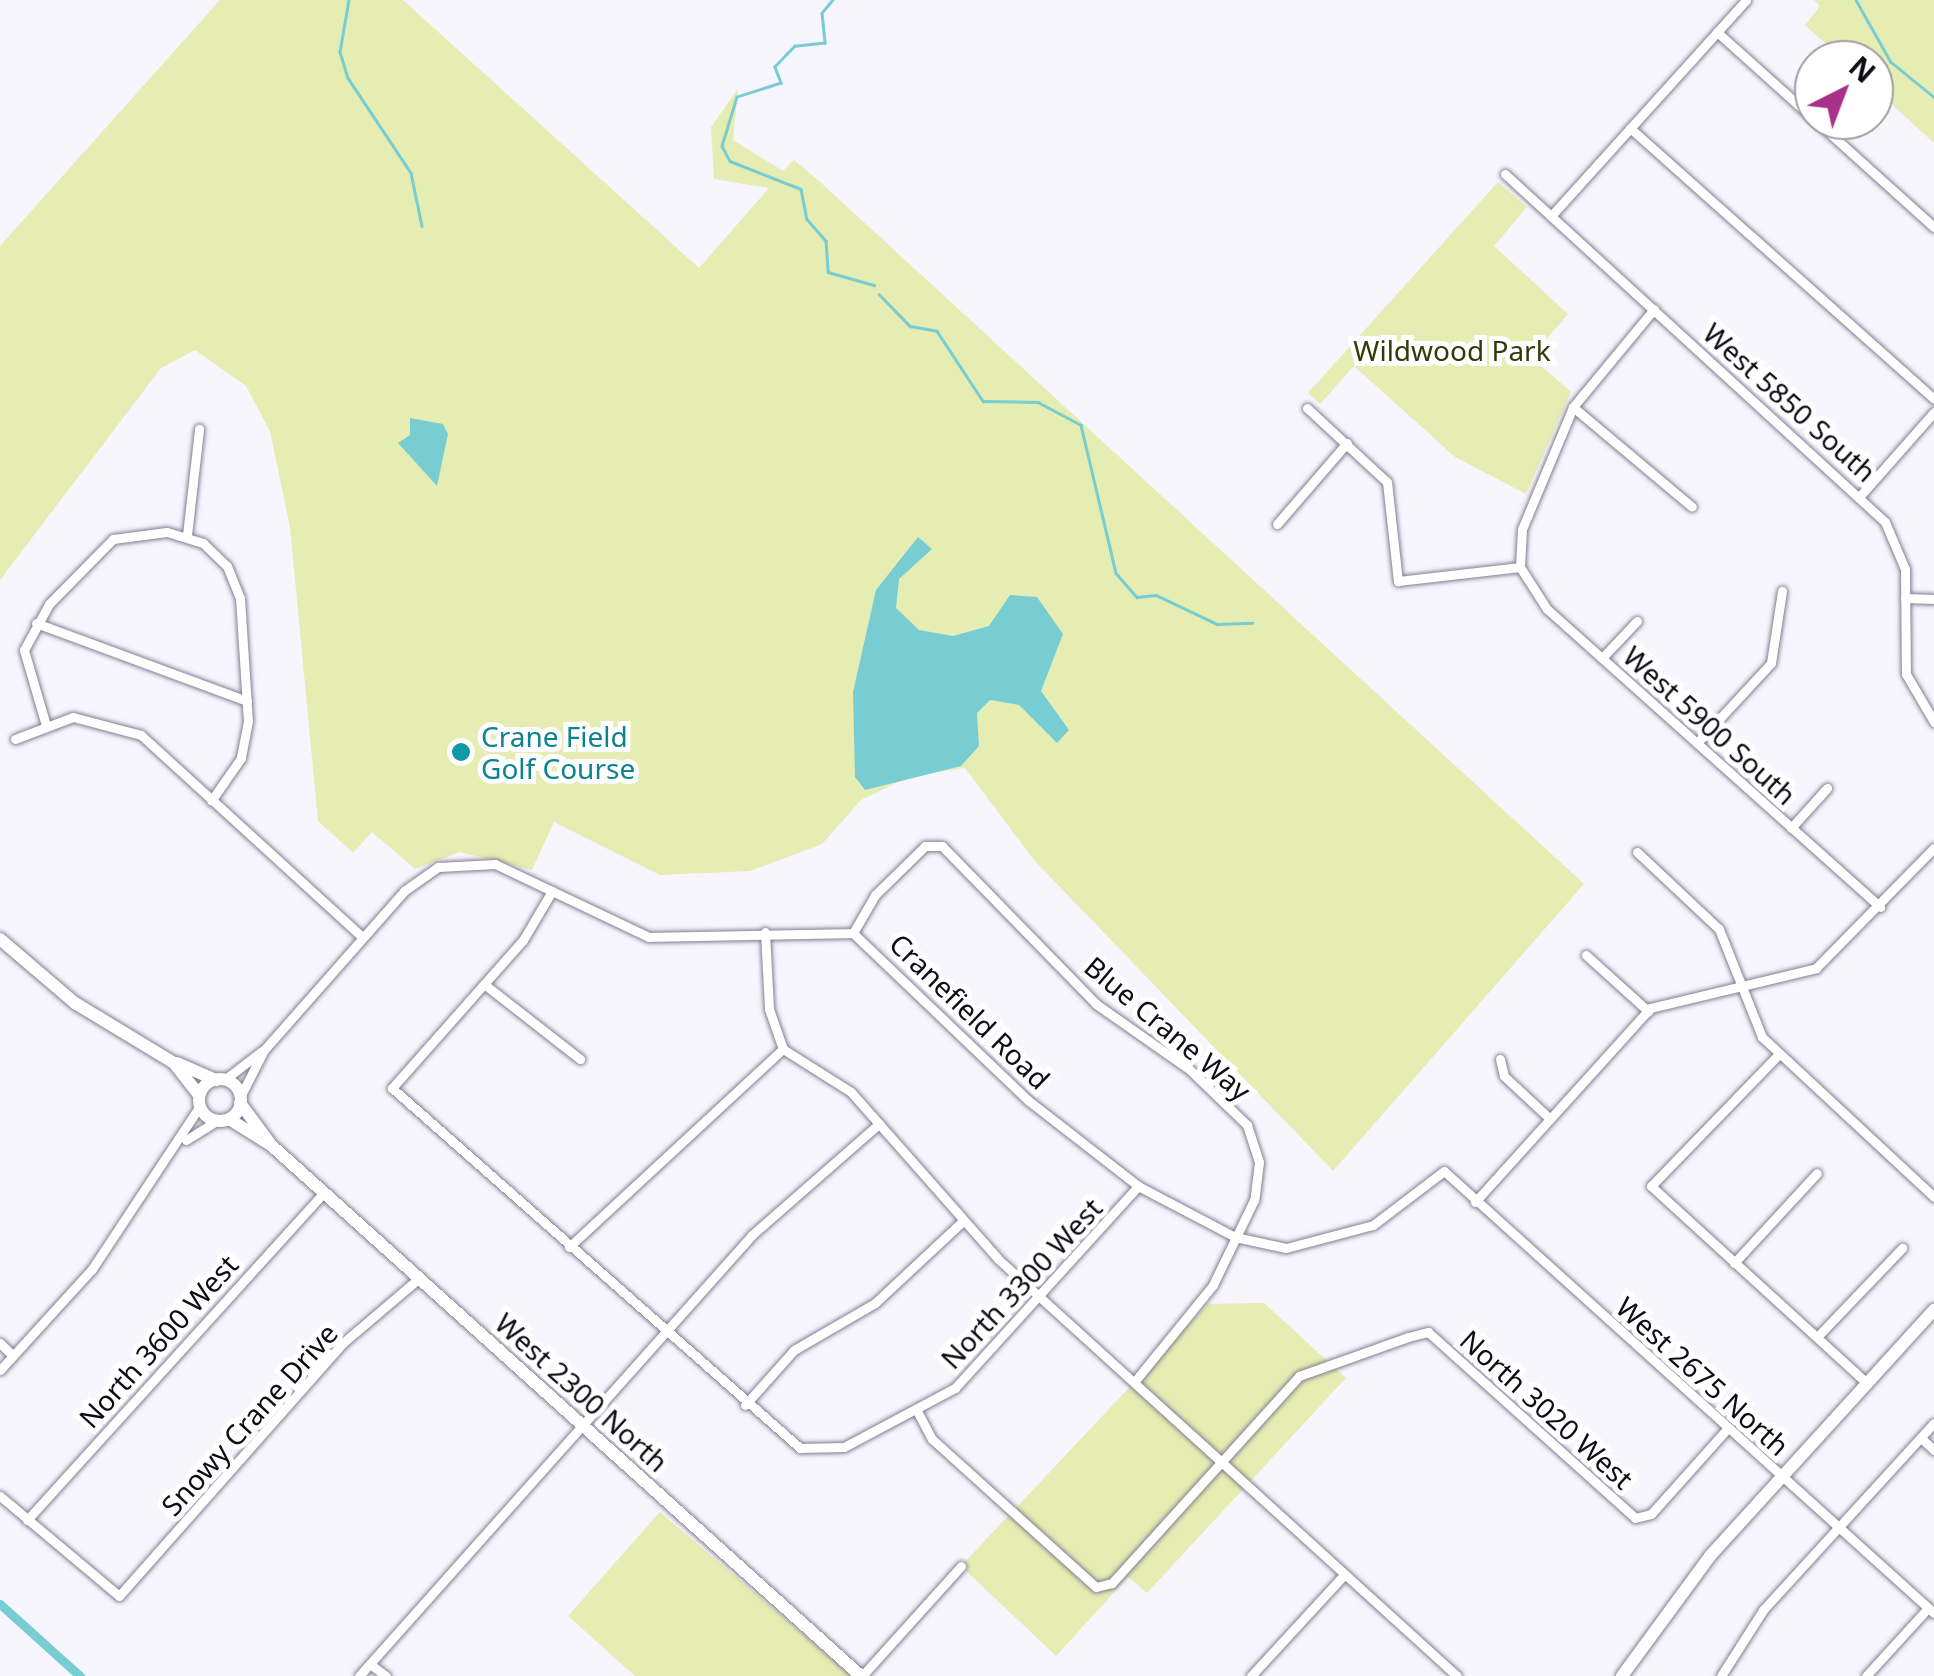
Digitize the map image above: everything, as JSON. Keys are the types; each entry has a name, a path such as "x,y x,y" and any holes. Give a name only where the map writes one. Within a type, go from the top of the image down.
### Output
{"street":[{"path":"1551,216 1746,0"},
{"path":"1717,32 1794,102"},
{"path":"1630,128 1934,399"},
{"path":"1836,140 1934,228"},
{"name":"West 5850 South","path":"1505,174 1860,496 1897,542 1905,598 1906,674 1934,722"},
{"path":"1308,408 1347,443 1395,498 1398,581 1520,567 1522,529 1573,407 1654,309"},
{"path":"1573,407 1692,507"},
{"path":"1860,496 1934,412"},
{"path":"187,535 199,429"},
{"path":"1277,524 1347,443"},
{"path":"45,722 26,674 36,623 113,539 187,535 217,554 236,584 247,701 241,758 211,801"},
{"name":"West 5900 South","path":"1520,567 1548,609 1880,908"},
{"path":"1697,744 1771,663 1782,591"},
{"path":"1905,598 1934,599"},
{"path":"1602,658 1636,621"},
{"path":"36,623 247,701"},
{"path":"15,739 45,722 119,724 362,937"},
{"path":"1792,828 1827,788"},
{"name":"Blue Crane Way","path":"853,933 875,895 931,842 1096,1004 1189,1068 1247,1126 1260,1181 1213,1286 1135,1381"},
{"path":"1475,1202 1648,1010 1816,968 1880,908 1934,848"},
{"path":"1637,852 1719,929 1738,986 1778,1054 1934,1197"},
{"name":"Cranefield Road","path":"220,1080 264,1050 362,937 438,867 495,864 649,937 853,933 1028,1101 1138,1186 1235,1237 1286,1248 1373,1226 1444,1171"},
{"path":"552,890 484,984 392,1088 745,1404 794,1350 876,1303 964,1221"},
{"path":"765,932 770,1008 784,1049 832,1077 880,1124 964,1221 1042,1298 1456,1676"},
{"path":"0,939 62,993 174,1063 220,1080 240,1100 270,1144"},
{"path":"1586,956 1648,1010"},
{"path":"484,984 580,1060"},
{"path":"569,1247 784,1049"},
{"name":"Cranefield Road","path":"240,1100 264,1050"},
{"path":"1778,1054 1652,1186 1867,1383"},
{"path":"1500,1058 1504,1076 1549,1118"},
{"path":"174,1063 199,1101 223,1120 270,1144"},
{"path":"0,1370 92,1268 184,1141 199,1101 220,1080"},
{"path":"184,1141 223,1120 240,1100"},
{"path":"358,1676 585,1429 694,1298 880,1124"},
{"name":"West 2300 North","path":"270,1144 862,1676"},
{"name":"West 2675 North","path":"1444,1171 1931,1610"},
{"path":"1734,1263 1816,1172"},
{"name":"North 3300 West","path":"745,1404 785,1440 820,1451 916,1409 984,1364 1138,1186"},
{"name":"North 3600 West","path":"27,1520 323,1193"},
{"path":"1818,1336 1902,1248"},
{"name":"Snowy Crane Drive","path":"27,1520 119,1596 344,1342 418,1279"},
{"path":"1622,1676 1782,1477 1934,1310"},
{"name":"North 3020 West","path":"1222,1460 1300,1376 1428,1332 1635,1518 1651,1514 1728,1428"},
{"path":"0,1343 13,1356"},
{"path":"916,1409 932,1440 1096,1588 1112,1583 1222,1460"},
{"path":"1721,1676 1763,1610 1934,1423"},
{"path":"1921,1438 1934,1450"},
{"path":"0,1496 27,1520"},
{"path":"862,1676 961,1566"},
{"path":"1252,1676 1344,1574"},
{"path":"1866,1676 1931,1610"},
{"path":"370,1664 386,1676"}],"green space":[{"name":"Crane Field Golf Course","path":"220,0 403,0 699,268 769,188 714,179 711,127 738,89 733,140 783,171 794,160 819,181 1584,884 1333,1171 1034,860 965,768 909,777 861,800 822,844 750,871 660,875 554,822 532,870 460,852 415,869 372,832 353,853 318,821 290,527 270,431 246,386 195,350 161,368 0,580 0,246"},
{"path":"1814,0 1934,0 1934,143 1894,106 1894,40 1822,40 1805,25 1820,6"},
{"name":"Wildwood Park","path":"1498,182 1527,207 1494,246 1568,314 1531,357 1571,392 1526,494 1455,457 1354,366 1320,404 1308,393"},
{"path":"1264,1303 1346,1378 1147,1593 1128,1577 1056,1656 961,1566 1208,1304"},
{"path":"660,1512 852,1676 635,1676 568,1616"}],"water":[{"path":"410,418 443,424 448,434 437,486 398,443 410,435"},
{"path":"918,537 932,549 899,579 896,608 919,630 953,636 989,626 1010,595 1037,597 1063,634 1041,691 1069,730 1057,743 1019,705 990,700 977,713 979,746 961,766 865,790 855,777 853,692 876,590"}],"waterway":[{"path":"349,0 340,52 348,78 411,173 422,226"},
{"path":"833,0 822,13 825,43 795,46 775,67 781,83 737,97 722,146 730,161 801,189 807,219 826,241 828,272 874,285"},
{"path":"1856,0 1891,62 1934,97"},
{"path":"879,294 910,326 937,331 983,401 1038,402 1081,425 1116,573 1137,597 1156,595 1217,624 1252,623"},
{"path":"0,1604 80,1676"}],"place":[{"name":"Crane Field Golf Course","path":"461,752"}]}
